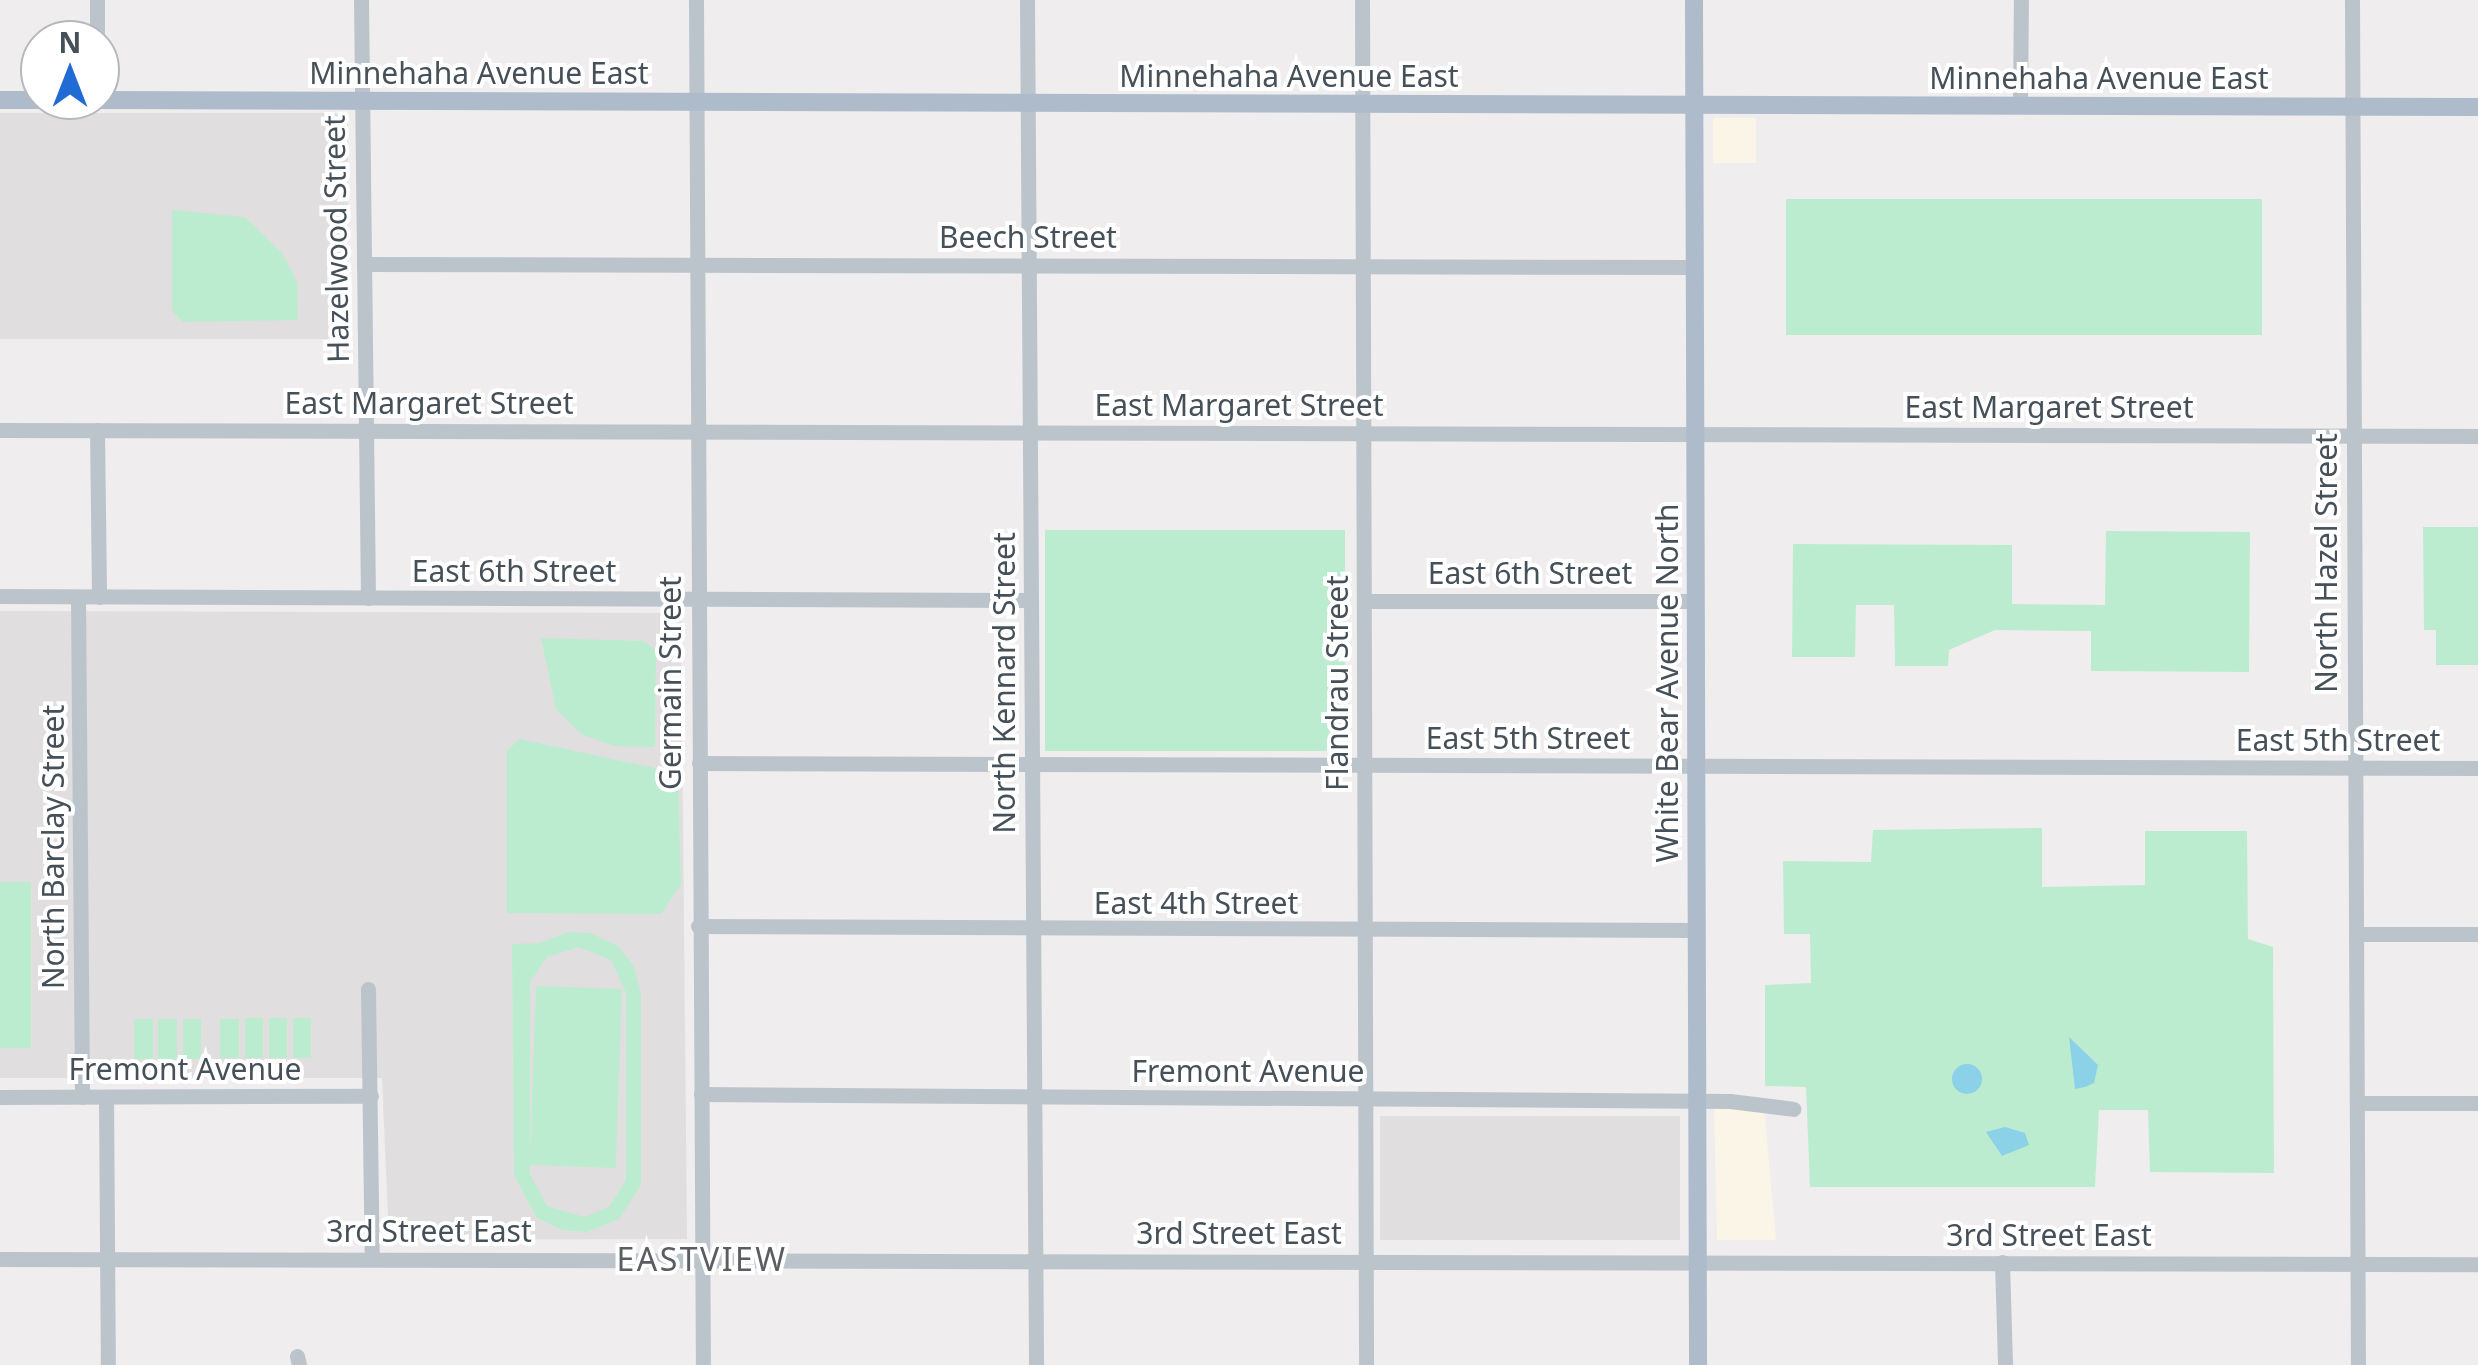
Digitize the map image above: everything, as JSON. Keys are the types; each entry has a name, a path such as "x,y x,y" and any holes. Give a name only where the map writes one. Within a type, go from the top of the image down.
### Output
{"main road":[{"name":"White Bear Avenue North","path":"1694,0 1698,1365"},
{"name":"Minnehaha Avenue East","path":"120,100 2478,106"}],"street":[{"name":"Hazelwood Street","path":"362,0 368,598"},
{"name":"Germain Street","path":"696,0 694,264 703,1365"},
{"name":"North Kennard Street","path":"1027,0 1036,1365"},
{"name":"Flandrau Street","path":"1362,0 1366,1365"},
{"path":"2020,106 2021,0"},
{"name":"North Hazel Street","path":"2352,0 2358,1365"},
{"name":"Beech Street","path":"364,264 1692,267"},
{"name":"East Margaret Street","path":"0,430 2478,436"},
{"path":"97,430 99,597"},
{"name":"East 6th Street","path":"0,596 1028,600"},
{"name":"North Barclay Street","path":"78,597 82,1097"},
{"name":"East 6th Street","path":"1364,601 1695,600"},
{"name":"East 5th Street","path":"698,763 2478,768"},
{"name":"East 4th Street","path":"698,926 1033,931 1694,930"},
{"path":"2356,934 2478,934"},
{"path":"368,988 372,1258"},
{"name":"Fremont Avenue","path":"701,1094 1696,1101 1794,1109"},
{"name":"Fremont Avenue","path":"0,1097 371,1096"},
{"path":"106,1097 108,1365"},
{"path":"2357,1103 2478,1103"},
{"name":"3rd Street East","path":"0,1259 2478,1264"},
{"path":"2002,1262 2005,1365"}],"shaded area":[{"path":"0,113 20,113 20,120 120,120 120,113 348,113 348,339 0,339"},
{"path":"1713,118 1756,118 1756,163 1713,163"},
{"path":"0,611 681,613 687,1239 389,1240 382,1078 0,1078"},
{"path":"1714,1108 1764,1108 1776,1240 1717,1240"},
{"path":"1380,1116 1680,1116 1680,1240 1380,1240"}],"green space":[{"path":"1786,199 2262,199 2262,335 1786,335"},
{"path":"172,210 245,217 282,253 297,282 298,320 183,322 172,311"},
{"path":"2423,527 2478,527 2478,665 2436,665 2436,630 2424,630"},
{"path":"1045,530 1345,530 1345,751 1045,751"},
{"path":"2106,531 2250,532 2249,672 2091,671 2091,631 1995,630 1949,650 1948,666 1895,666 1894,605 1856,605 1855,657 1792,657 1793,544 2012,545 2012,604 2105,605"},
{"path":"541,638 644,641 656,650 655,747 614,746 581,734 556,709"},
{"path":"519,739 678,773 681,884 661,914 507,913 507,751"},
{"path":"2042,828 2042,887 2145,885 2145,831 2247,831 2248,939 2273,947 2274,1173 2150,1172 2148,1110 2099,1110 2095,1187 1810,1187 1806,1087 1765,1086 1765,985 1811,983 1810,934 1784,934 1783,861 1871,862 1873,830"},
{"path":"0,882 31,882 31,1048 0,1048"},
{"path":"568,932 590,933 618,946 633,965 641,993 641,1185 619,1219 587,1232 562,1230 536,1217 514,1175 512,944 540,943","holes":["579,947 611,960 626,993 626,1180 609,1207 584,1217 547,1206 530,1174 530,982 547,957"]},
{"path":"536,986 622,989 616,1168 530,1165"},
{"path":"245,1018 263,1018 263,1058 245,1058"},
{"path":"269,1018 287,1018 287,1058 269,1058"},
{"path":"293,1018 311,1018 311,1058 293,1058"},
{"path":"134,1019 153,1019 153,1059 134,1059"},
{"path":"158,1019 177,1019 177,1059 158,1059"},
{"path":"183,1019 201,1019 201,1059 183,1059"},
{"path":"220,1019 239,1019 239,1058 220,1058"}],"water":[{"path":"2069,1037 2098,1065 2094,1083 2085,1087 2075,1089"},
{"path":"1967,1064 1978,1068 1982,1079 1978,1090 1967,1094 1956,1090 1952,1079 1956,1068"},
{"path":"2005,1127 2025,1133 2029,1145 2002,1156 1986,1132"}],"district":[{"name":"EASTVIEW","path":"702,1259"}]}
